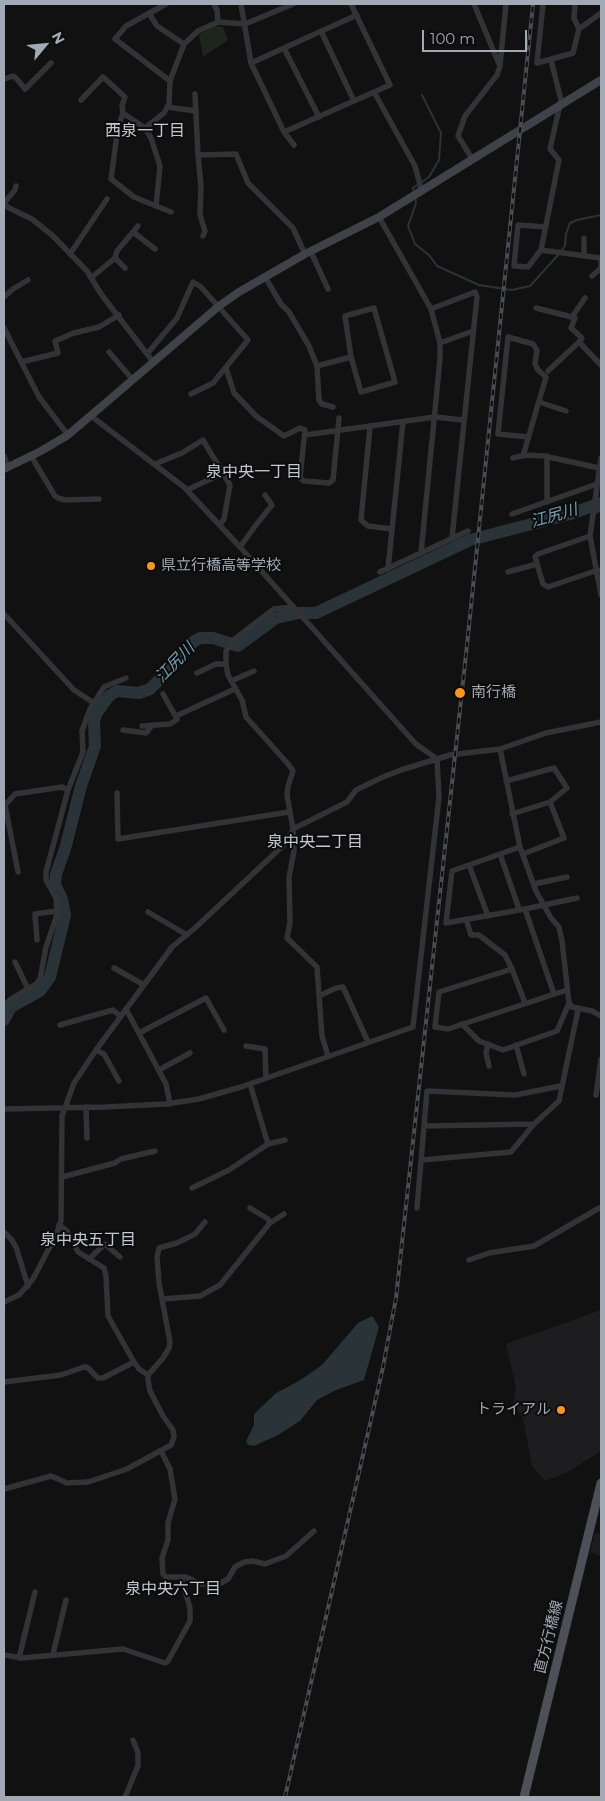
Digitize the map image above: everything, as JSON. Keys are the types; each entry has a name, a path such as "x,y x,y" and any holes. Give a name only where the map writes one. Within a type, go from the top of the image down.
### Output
{"main road":[{"name":"直方行橋線","path":"524,1797 601,1483"}],"street":[{"path":"166,4 126,26 115,38 170,81"},
{"path":"214,4 217,10 218,22"},
{"path":"241,4 251,63 284,132 294,145"},
{"path":"145,128 164,113 167,107 170,81 184,44 198,31 218,22 245,24 293,4"},
{"path":"284,132 390,84 351,4"},
{"path":"474,4 500,66"},
{"path":"472,160 458,136 464,116 497,76 500,66 506,4"},
{"path":"543,4 537,63 573,52 579,29 574,18 575,4"},
{"path":"149,13 157,26 184,44"},
{"path":"579,29 601,13"},
{"path":"251,63 357,15"},
{"path":"321,32 354,101"},
{"path":"284,48 319,116"},
{"path":"546,227 518,225 514,266 528,268 540,250 546,227 558,160 550,149 561,100 550,60"},
{"path":"4,79 13,76 25,89 51,63"},
{"path":"82,100 103,78 125,97 122,106 123,113 118,127 111,180 134,197 171,212"},
{"path":"4,456 6,468 68,434 219,306 265,277 379,217 422,192 601,80"},
{"path":"374,92 415,166 422,192"},
{"path":"195,94 201,186 200,215 204,231 203,236"},
{"path":"167,107 196,111"},
{"path":"123,113 145,128 151,138 160,166 156,206"},
{"path":"198,155 236,154 248,183 293,228 328,289"},
{"path":"16,186 4,203 8,208 32,219 87,271 101,294 154,363"},
{"path":"70,254 107,199"},
{"path":"379,217 431,309 440,343 435,417 421,553"},
{"path":"91,278 115,258 117,251 138,226"},
{"path":"133,232 154,250"},
{"path":"584,238 584,256"},
{"path":"540,250 601,258 601,267 592,276"},
{"path":"115,258 125,268"},
{"path":"265,277 281,304 289,312 309,346 318,366 319,400 322,404 333,407"},
{"path":"4,297 28,280"},
{"path":"147,354 177,318 193,282 201,287 248,340 213,382 190,394"},
{"path":"431,309 475,292 477,297 452,538"},
{"path":"572,317 585,298"},
{"path":"374,308 395,382 361,392 351,357 345,316 374,308"},
{"path":"536,308 576,318 571,328 582,338 548,371"},
{"path":"22,362 58,353 55,341 74,333 99,327 119,316"},
{"path":"4,328 39,396 68,434"},
{"path":"440,343 473,331"},
{"path":"523,456 546,377 538,370 535,364 537,350 533,344 508,337 498,434 528,438"},
{"path":"579,342 601,365"},
{"path":"109,352 133,380"},
{"path":"318,366 351,357"},
{"path":"226,368 234,394 256,416 284,436 300,428 305,430 300,478 304,481 329,483 333,480 339,418"},
{"path":"539,402 566,411"},
{"path":"91,416 187,490 406,734 416,744 437,759"},
{"path":"305,434 435,417 464,420"},
{"path":"388,569 403,422"},
{"path":"370,427 361,520 368,526 392,529"},
{"path":"155,464 182,453 203,440 230,485 224,519 220,525"},
{"path":"31,456 58,498 65,500 100,499"},
{"path":"547,456 547,502"},
{"path":"513,458 547,456 600,468"},
{"path":"601,458 590,536 598,570 601,594"},
{"path":"187,490 223,473"},
{"path":"512,514 597,484"},
{"path":"240,547 272,505 265,495"},
{"path":"594,512 601,508"},
{"path":"594,512 601,515"},
{"path":"380,572 468,531"},
{"path":"590,536 538,554 535,557 543,584 548,586 598,570"},
{"path":"593,547 601,546"},
{"path":"508,572 537,564"},
{"path":"293,607 274,609 232,641 226,651 226,664 231,680 242,700 246,717 292,769 287,795 293,829 294,851 289,877 290,923 287,938 317,967 322,1036 328,1056"},
{"path":"4,614 74,690 94,703"},
{"path":"197,673 216,664 226,664"},
{"path":"231,680 254,671"},
{"path":"4,1006 11,999 36,984 40,979 46,947 57,911 56,898 46,880 46,872 68,790 84,752 82,731 84,724 104,687 126,678"},
{"path":"142,726 170,724 178,716 235,689"},
{"path":"164,694 176,719"},
{"path":"4,1302 19,1295 28,1286 59,1225 62,1177 62,1116 74,1083 120,1016 172,947 288,841 293,829 347,802 356,790 376,780 450,755 500,749 546,733 601,722"},
{"path":"123,730 146,733 152,726"},
{"path":"462,1024 479,1041 503,1050 557,1031 569,1003 559,927 534,884 520,847 500,749"},
{"path":"4,1109 170,1104 200,1099 250,1084 413,1027 439,797 437,759"},
{"path":"506,781 554,768 567,788 550,802 512,814"},
{"path":"18,872 5,805 15,794 62,788 68,790"},
{"path":"117,794 118,839 289,812"},
{"path":"523,854 564,838 550,802"},
{"path":"520,847 452,870 446,923 577,898"},
{"path":"500,854 554,994"},
{"path":"469,864 488,916"},
{"path":"534,884 567,878"},
{"path":"37,940 35,914 57,911"},
{"path":"148,912 187,935"},
{"path":"466,919 471,935 479,935 504,955 512,969 525,1003"},
{"path":"15,962 28,989"},
{"path":"114,968 144,985"},
{"path":"512,969 439,992 435,1027 448,1029 567,990"},
{"path":"319,996 336,988 343,987 368,1042"},
{"path":"139,1033 206,998 224,1030"},
{"path":"569,1003 578,1010 592,1011 601,1016"},
{"path":"126,1009 166,1084 170,1104"},
{"path":"60,1025 113,1010 120,1016"},
{"path":"422,1160 511,1152 534,1124 559,1101 578,1010"},
{"path":"488,1044 486,1053 489,1066"},
{"path":"516,1045 524,1074"},
{"path":"246,1046 265,1049 266,1078"},
{"path":"96,1050 104,1054 119,1081"},
{"path":"159,1070 190,1053"},
{"path":"596,1095 601,1059"},
{"path":"250,1084 268,1144"},
{"path":"417,1208 427,1091 515,1095 561,1086"},
{"path":"86,1107 87,1138"},
{"path":"424,1126 534,1124"},
{"path":"192,1188 229,1170 268,1144 285,1140"},
{"path":"62,1177 155,1151"},
{"path":"469,1260 489,1253 534,1246 601,1207"},
{"path":"250,1208 268,1219 270,1223"},
{"path":"162,1299 200,1296 220,1284 270,1223 284,1214"},
{"path":"4,1489 51,1476 67,1484 88,1482 127,1468 171,1445 174,1437 173,1430 163,1416 150,1391 148,1380 148,1375 163,1358 170,1342 157,1266 158,1249 162,1246 174,1245 195,1234 205,1222"},
{"path":"59,1225 67,1231 78,1252 102,1266 105,1271 108,1316 134,1362 139,1369 148,1375"},
{"path":"4,1232 12,1239 16,1247 28,1286"},
{"path":"90,1259 105,1244 120,1257"},
{"path":"4,1382 61,1375 84,1367 87,1367 98,1378 103,1378 134,1362"},
{"path":"161,1451 170,1469 175,1499 168,1523 168,1540 162,1558 163,1574 166,1577 190,1578 200,1584 220,1583 228,1579 235,1567 244,1562 253,1561 264,1564 286,1556 314,1531"},
{"path":"4,1655 19,1658 123,1649 163,1662 168,1661 190,1621 190,1608 181,1578"},
{"path":"19,1658 35,1592"},
{"path":"53,1654 66,1600"},
{"path":"125,1797 138,1766 138,1753 133,1740"}],"shaded area":[{"path":"214,26 223,27 228,40 203,57 199,35"},
{"path":"601,1310 601,1451 566,1473 545,1481 532,1466 523,1418 513,1404 516,1388 506,1344"},
{"path":"372,1316 379,1327 364,1380 336,1390 317,1400 300,1421 278,1435 254,1446 248,1445 246,1441 254,1425 254,1414 276,1393 299,1381 322,1365 358,1323"},
{"path":"595,1533 601,1534 601,1556 590,1552"}],"waterway":[{"path":"414,192 413,188 429,177 439,160 441,133 422,95"},
{"path":"415,197 416,203 408,226 415,244 429,255 437,266 479,285 512,290 530,286 559,254"},
{"path":"561,251 565,246 566,234 570,223 601,215"},
{"name":"江尻川","path":"4,1020 11,1007 40,991 50,977 65,915 62,899 55,885 56,874 65,849 81,786 95,746 94,723 96,714 109,696 117,691 139,693 150,689 193,642 200,638 213,638 238,646 276,618 299,613 316,613 470,540 570,514 601,503"}],"railway":[{"path":"285,1797 383,1367 396,1298 467,645 533,4"}],"place":[{"name":"県立行橋高等学校","path":"151,566"},
{"name":"南行橋","path":"460,693"},
{"name":"トライアル","path":"561,1410"}],"district":[{"name":"西泉一丁目","path":"145,131"},
{"name":"泉中央一丁目","path":"254,472"},
{"name":"泉中央二丁目","path":"315,842"},
{"name":"泉中央五丁目","path":"88,1240"},
{"name":"泉中央六丁目","path":"173,1589"}]}
